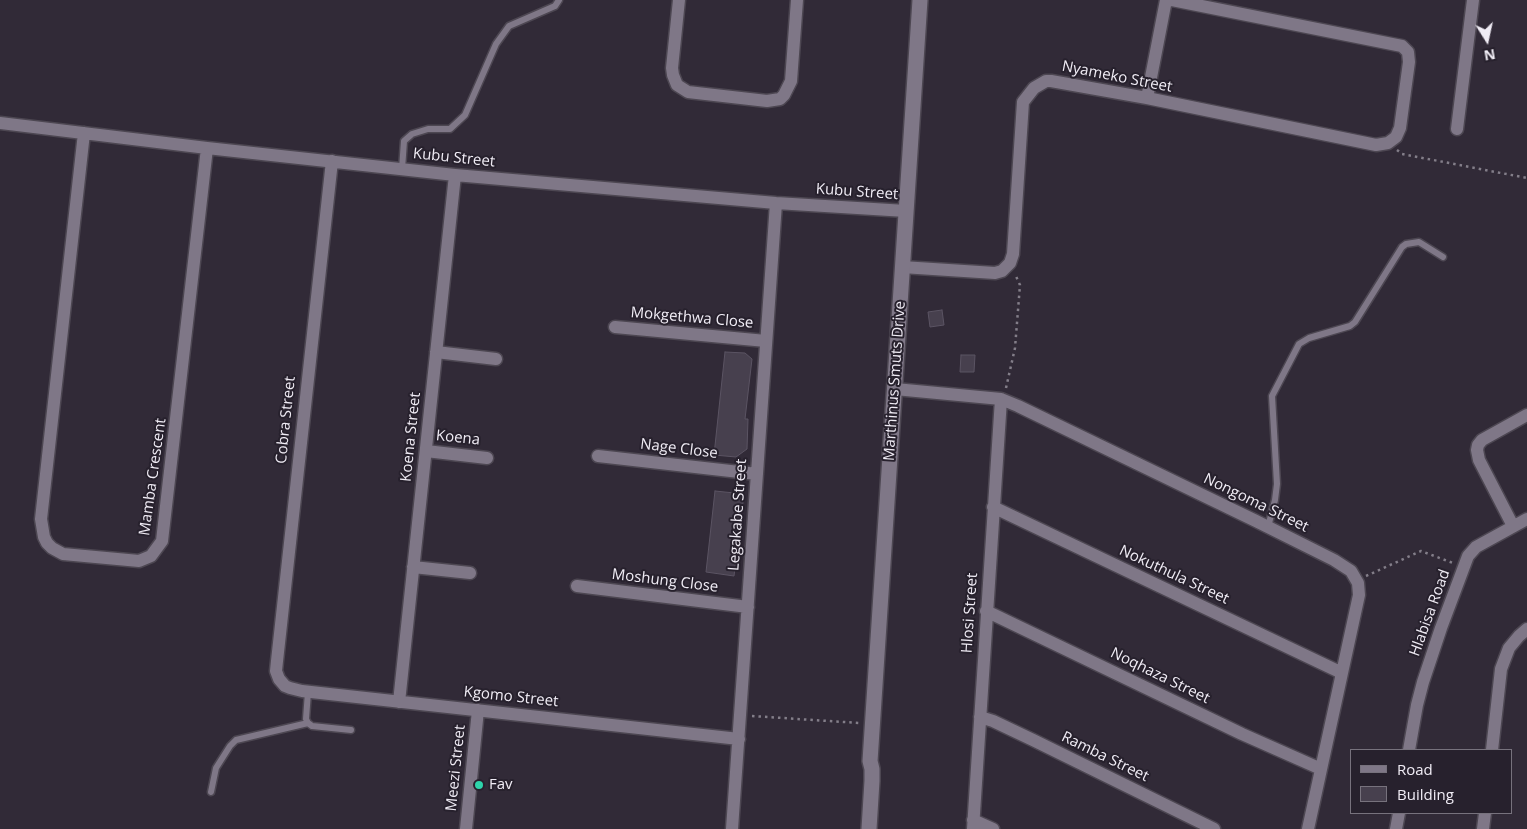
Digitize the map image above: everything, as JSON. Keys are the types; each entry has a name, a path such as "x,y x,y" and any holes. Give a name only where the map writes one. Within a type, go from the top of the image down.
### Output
{"street":[{"path":"679,0 672,68 677,85 688,92 767,102 774,101 784,95 791,81 797,0"},
{"name":"Marthinus Smuts Drive","path":"869,829 872,781 870,761 872,724 920,0"},
{"path":"1147,98 1166,0"},
{"path":"1172,0 1402,46 1408,52 1409,62 1400,128 1391,142"},
{"path":"1457,129 1473,0"},
{"name":"Nyameko Street","path":"1010,263 1013,254 1023,102 1027,95 1038,85 1051,81 1147,98 1376,145 1391,142"},
{"name":"Kubu Street","path":"0,123 455,175 776,203 906,211"},
{"name":"Mamba Crescent","path":"84,133 41,519 47,543 63,554 139,561 151,556 162,541 207,148"},
{"name":"Cobra Street","path":"281,682 277,674 276,661 332,161"},
{"name":"Koena Street","path":"399,702 455,175"},
{"name":"Legakabe Street","path":"732,829 776,203"},
{"path":"902,267 995,273 1002,271 1010,263"},
{"name":"Mokgethwa Close","path":"615,327 766,341"},
{"path":"436,352 496,359"},
{"name":"Nongoma Street","path":"895,389 1002,399 1344,565 1357,580"},
{"name":"Hlosi Street","path":"973,824 993,507 1002,399"},
{"path":"1513,526 1479,460 1477,450 1482,440 1527,415"},
{"name":"Koena","path":"426,451 487,458"},
{"name":"Nage Close","path":"598,456 757,474"},
{"name":"Nokuthula Street","path":"993,507 1342,673"},
{"name":"Hlabisa Road","path":"1409,749 1423,682 1468,556 1473,549 1527,518"},
{"path":"413,567 470,573"},
{"path":"1308,829 1359,595 1357,580"},
{"name":"Moshung Close","path":"577,586 748,607"},
{"name":"Noqhaza Street","path":"986,611 1242,734 1321,768"},
{"path":"1492,749 1501,669 1509,648 1527,629"},
{"name":"Kgomo Street","path":"281,682 290,688 308,692 739,739"},
{"name":"Meezi Street","path":"466,829 478,710"},
{"name":"Ramba Street","path":"980,717 1017,732 1214,829"},
{"name":"Marthinus Smuts Drive","path":"860,829 866,768 870,761"},
{"path":"1396,829 1399,814"},
{"path":"1483,829 1485,814"},
{"path":"973,824 993,829"}],"lane":[{"path":"402,169 404,141 412,134 428,129 450,129 465,115 496,44 509,26 555,6 559,0"},
{"path":"1268,527 1276,490 1272,396 1299,344 1309,338 1350,326 1355,322 1402,247 1406,244 1419,242 1443,257"},
{"path":"308,692 306,719 308,724"},
{"path":"211,792 216,768 236,740 308,724 351,730"}],"path":[{"path":"1391,142 1402,154 1527,178"},
{"path":"1002,399 1015,348 1020,285 1010,263"},
{"path":"1357,580 1421,551 1464,567"},
{"path":"741,715 872,724"}],"building":[{"path":"942,310 944,325 930,327 928,312"},
{"path":"725,352 745,353 752,359 745,419 748,419 747,449 736,457 714,455"},
{"path":"961,355 975,355 974,372 960,372"},
{"path":"715,491 744,494 734,576 706,572"}],"place":[{"name":"Fav","path":"479,785"}]}
